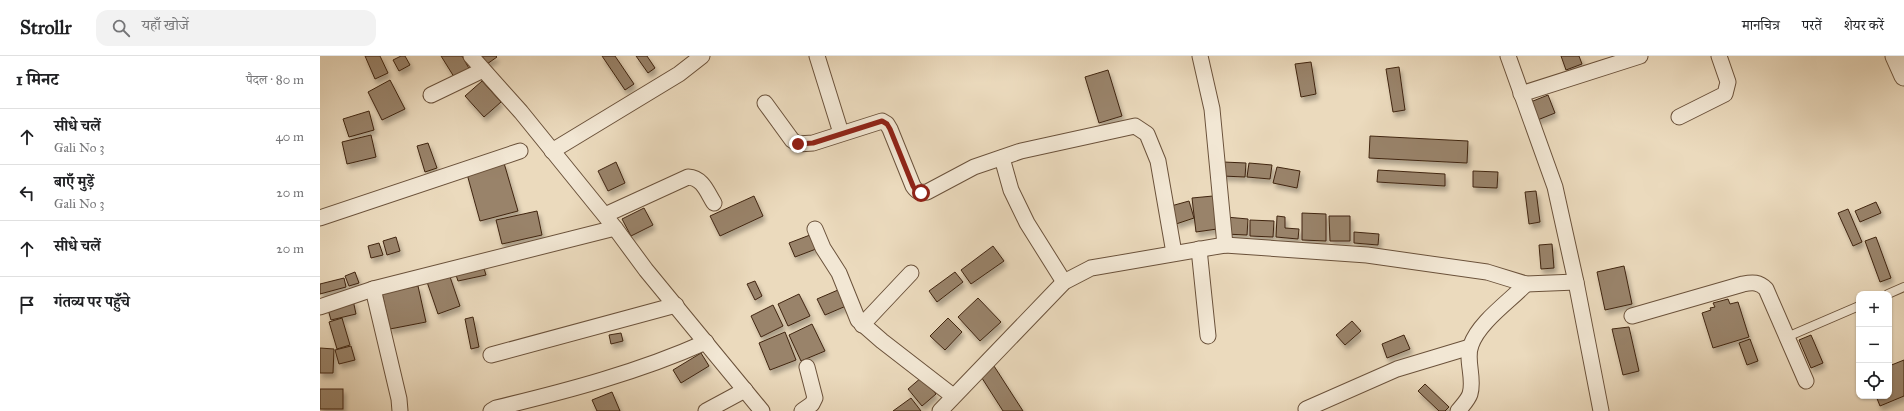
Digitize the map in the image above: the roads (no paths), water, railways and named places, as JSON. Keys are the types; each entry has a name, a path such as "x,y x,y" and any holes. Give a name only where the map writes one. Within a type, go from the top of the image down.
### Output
{"street":[{"path":"471,56 605,215 646,270 762,411"},
{"path":"552,151 687,61 702,56"},
{"path":"817,56 841,133"},
{"path":"1200,56 1212,109 1225,245"},
{"path":"1508,56 1555,187 1602,411"},
{"path":"1521,94 1640,56"},
{"path":"1679,117 1725,94 1728,82 1720,56"},
{"path":"1895,56 1904,76"},
{"path":"431,95 483,70"},
{"path":"765,103 792,140 798,144 813,143 882,121 887,124 913,186 916,191 921,193 934,189 974,167 1032,148 1135,126 1148,134 1158,161 1174,253"},
{"path":"320,218 520,151"},
{"path":"1002,158 1011,190 1027,222 1064,282"},
{"path":"605,215 688,177 695,177 700,181 714,203"},
{"path":"320,307 373,289 615,228"},
{"path":"815,229 823,248 839,273 858,320 862,325 953,396"},
{"path":"940,411 1064,282 1091,268 1225,245 1367,255 1487,272 1526,284 1576,282"},
{"path":"1199,249 1208,336"},
{"path":"862,325 911,273"},
{"path":"1632,316 1743,284 1755,282 1762,285 1766,289 1806,381"},
{"path":"1458,411 1470,395 1472,384 1470,347 1479,331 1526,284"},
{"path":"373,289 399,399 400,411"},
{"path":"491,355 676,305"},
{"path":"491,411 496,408 528,406 568,391 667,359 706,342"},
{"path":"1306,409 1397,369 1470,347"},
{"path":"802,411 812,404 815,398 807,368"},
{"path":"706,411 745,390"}],"lane":[{"path":"1892,292 1904,287"},
{"path":"1788,337 1856,307"}]}
